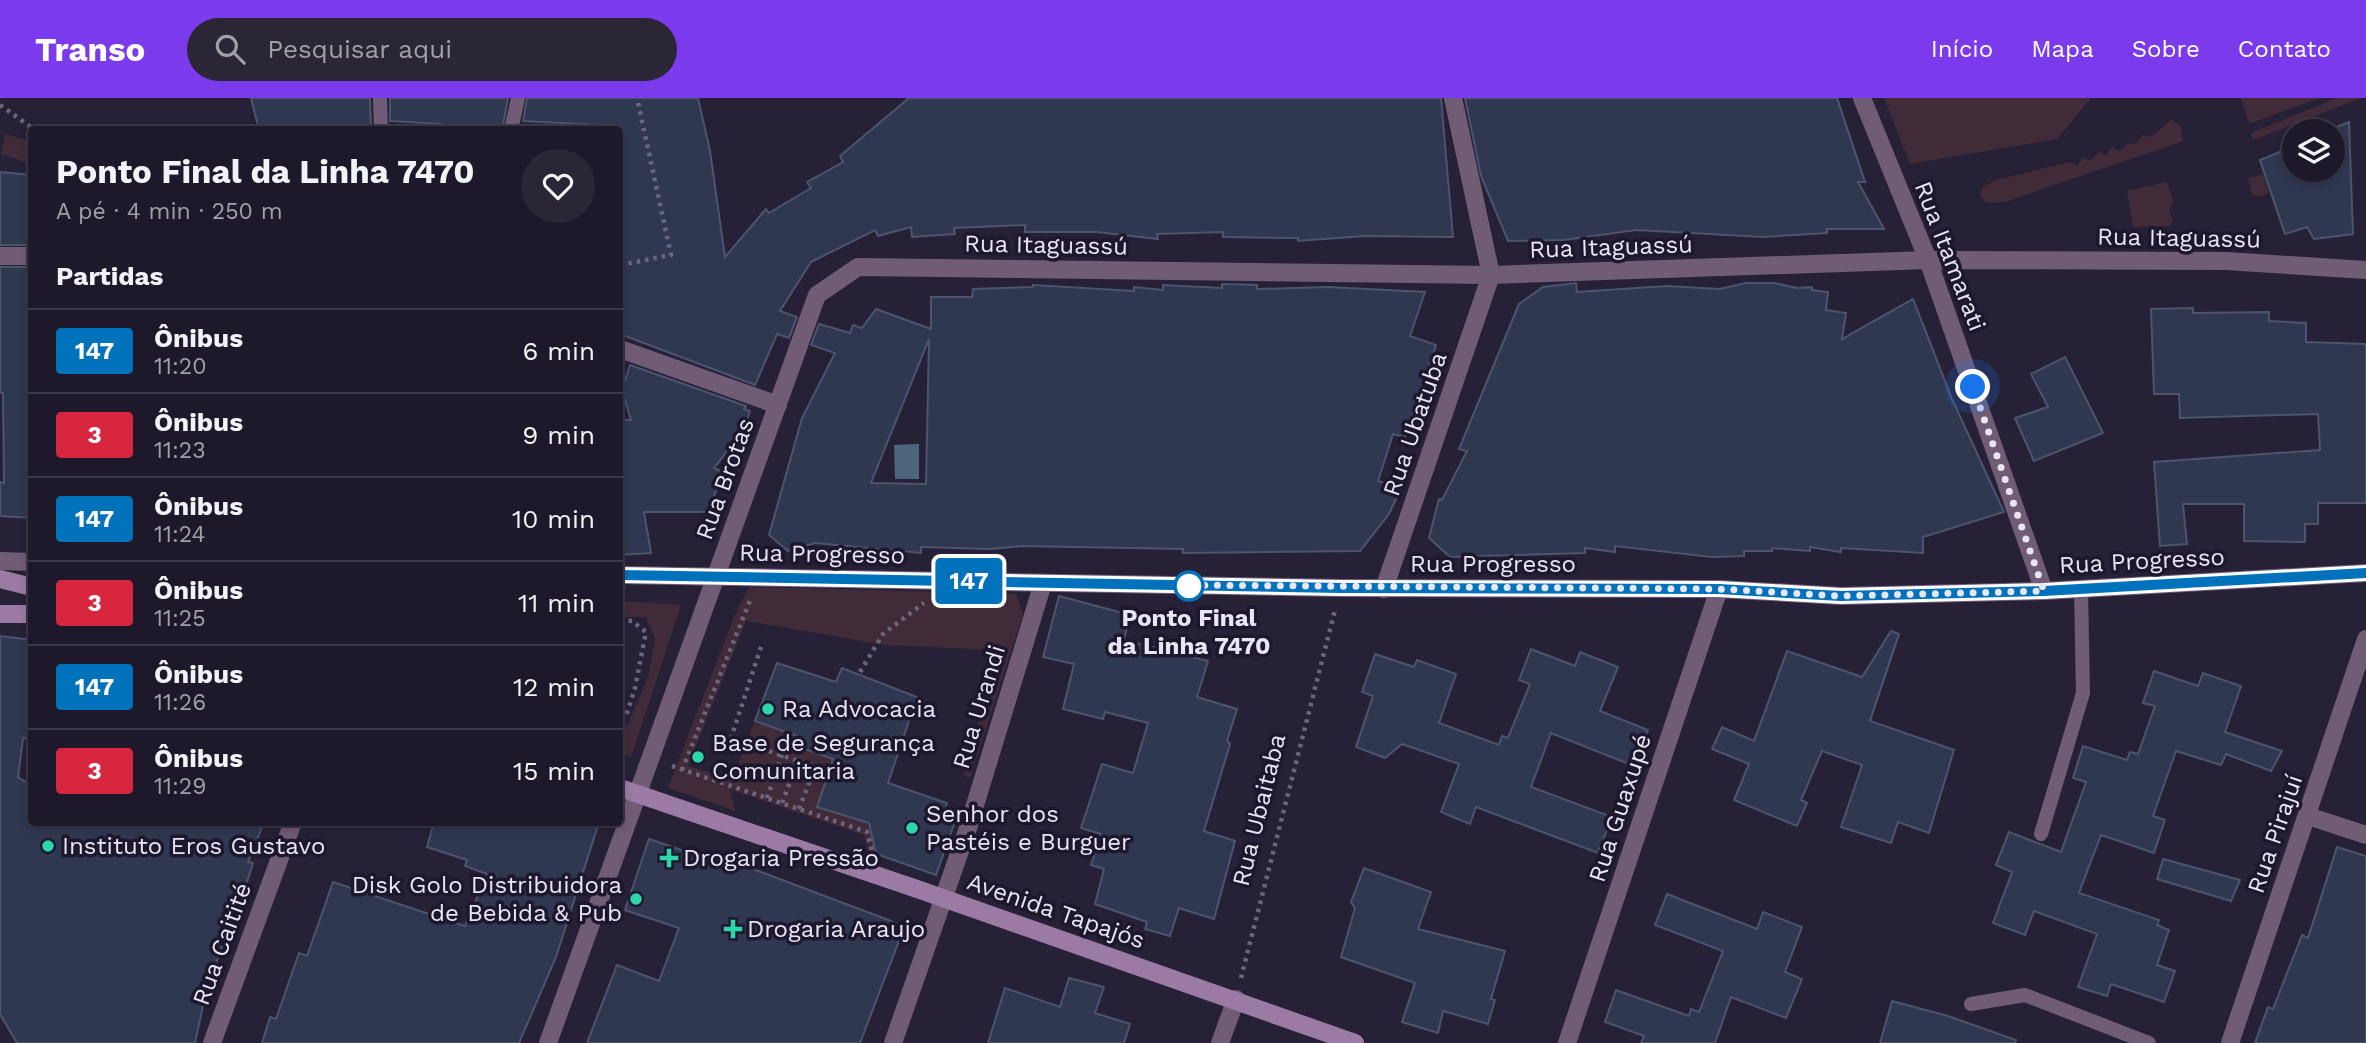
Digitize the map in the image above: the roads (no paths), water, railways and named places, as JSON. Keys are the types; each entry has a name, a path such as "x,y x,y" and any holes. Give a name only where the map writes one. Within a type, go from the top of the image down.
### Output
{"main road":[{"path":"0,579 28,586"},
{"path":"0,614 28,614"},
{"name":"Avenida Tapajós","path":"623,789 945,898 1355,1043"}],"street":[{"path":"1453,98 1491,275"},
{"name":"Rua Itamarati","path":"1862,98 1928,260 2044,591"},
{"path":"0,256 28,257"},
{"name":"Rua Itaguassú","path":"858,267 1491,275 1928,260 2226,261 2366,270"},
{"name":"Rua Brotas","path":"548,1043 817,295 858,267"},
{"name":"Rua Ubatuba","path":"1384,589 1491,275"},
{"path":"623,350 778,405"},
{"path":"0,561 28,562"},
{"name":"Rua Progresso","path":"623,575 1384,589 1719,589 1841,596 2044,591 2366,573"},
{"name":"Rua Urandi","path":"893,1043 945,898 1043,583"},
{"name":"Rua Guaxupé","path":"1567,1043 1719,589"},
{"name":"Rua Pirajuí","path":"2230,1043 2366,639"},
{"path":"2308,816 2366,835"},
{"name":"Rua Caitité","path":"212,1043 292,826"},
{"path":"1220,1043 1236,999"}],"lane":[{"path":"380,98 381,126"},
{"path":"512,126 518,98"},
{"path":"2041,834 2083,693 2081,589"},
{"path":"1971,1004 2025,995 2149,1043"}],"water":[{"path":"919,444 919,479 895,479 894,445"}],"place":[{"name":"Ponto Final da Linha 7470","path":"1189,586"},
{"name":"Ra Advocacia","path":"768,709"},
{"name":"Base de Segurança Comunitaria","path":"698,757"},
{"name":"Senhor dos Pastéis e Burguer","path":"912,828"},
{"name":"Instituto Eros Gustavo","path":"48,846"},
{"name":"Drogaria Pressão","path":"669,858"},
{"name":"Disk Golo Distribuidora de Bebida & Pub","path":"636,899"},
{"name":"Drogaria Araujo","path":"733,929"}]}
